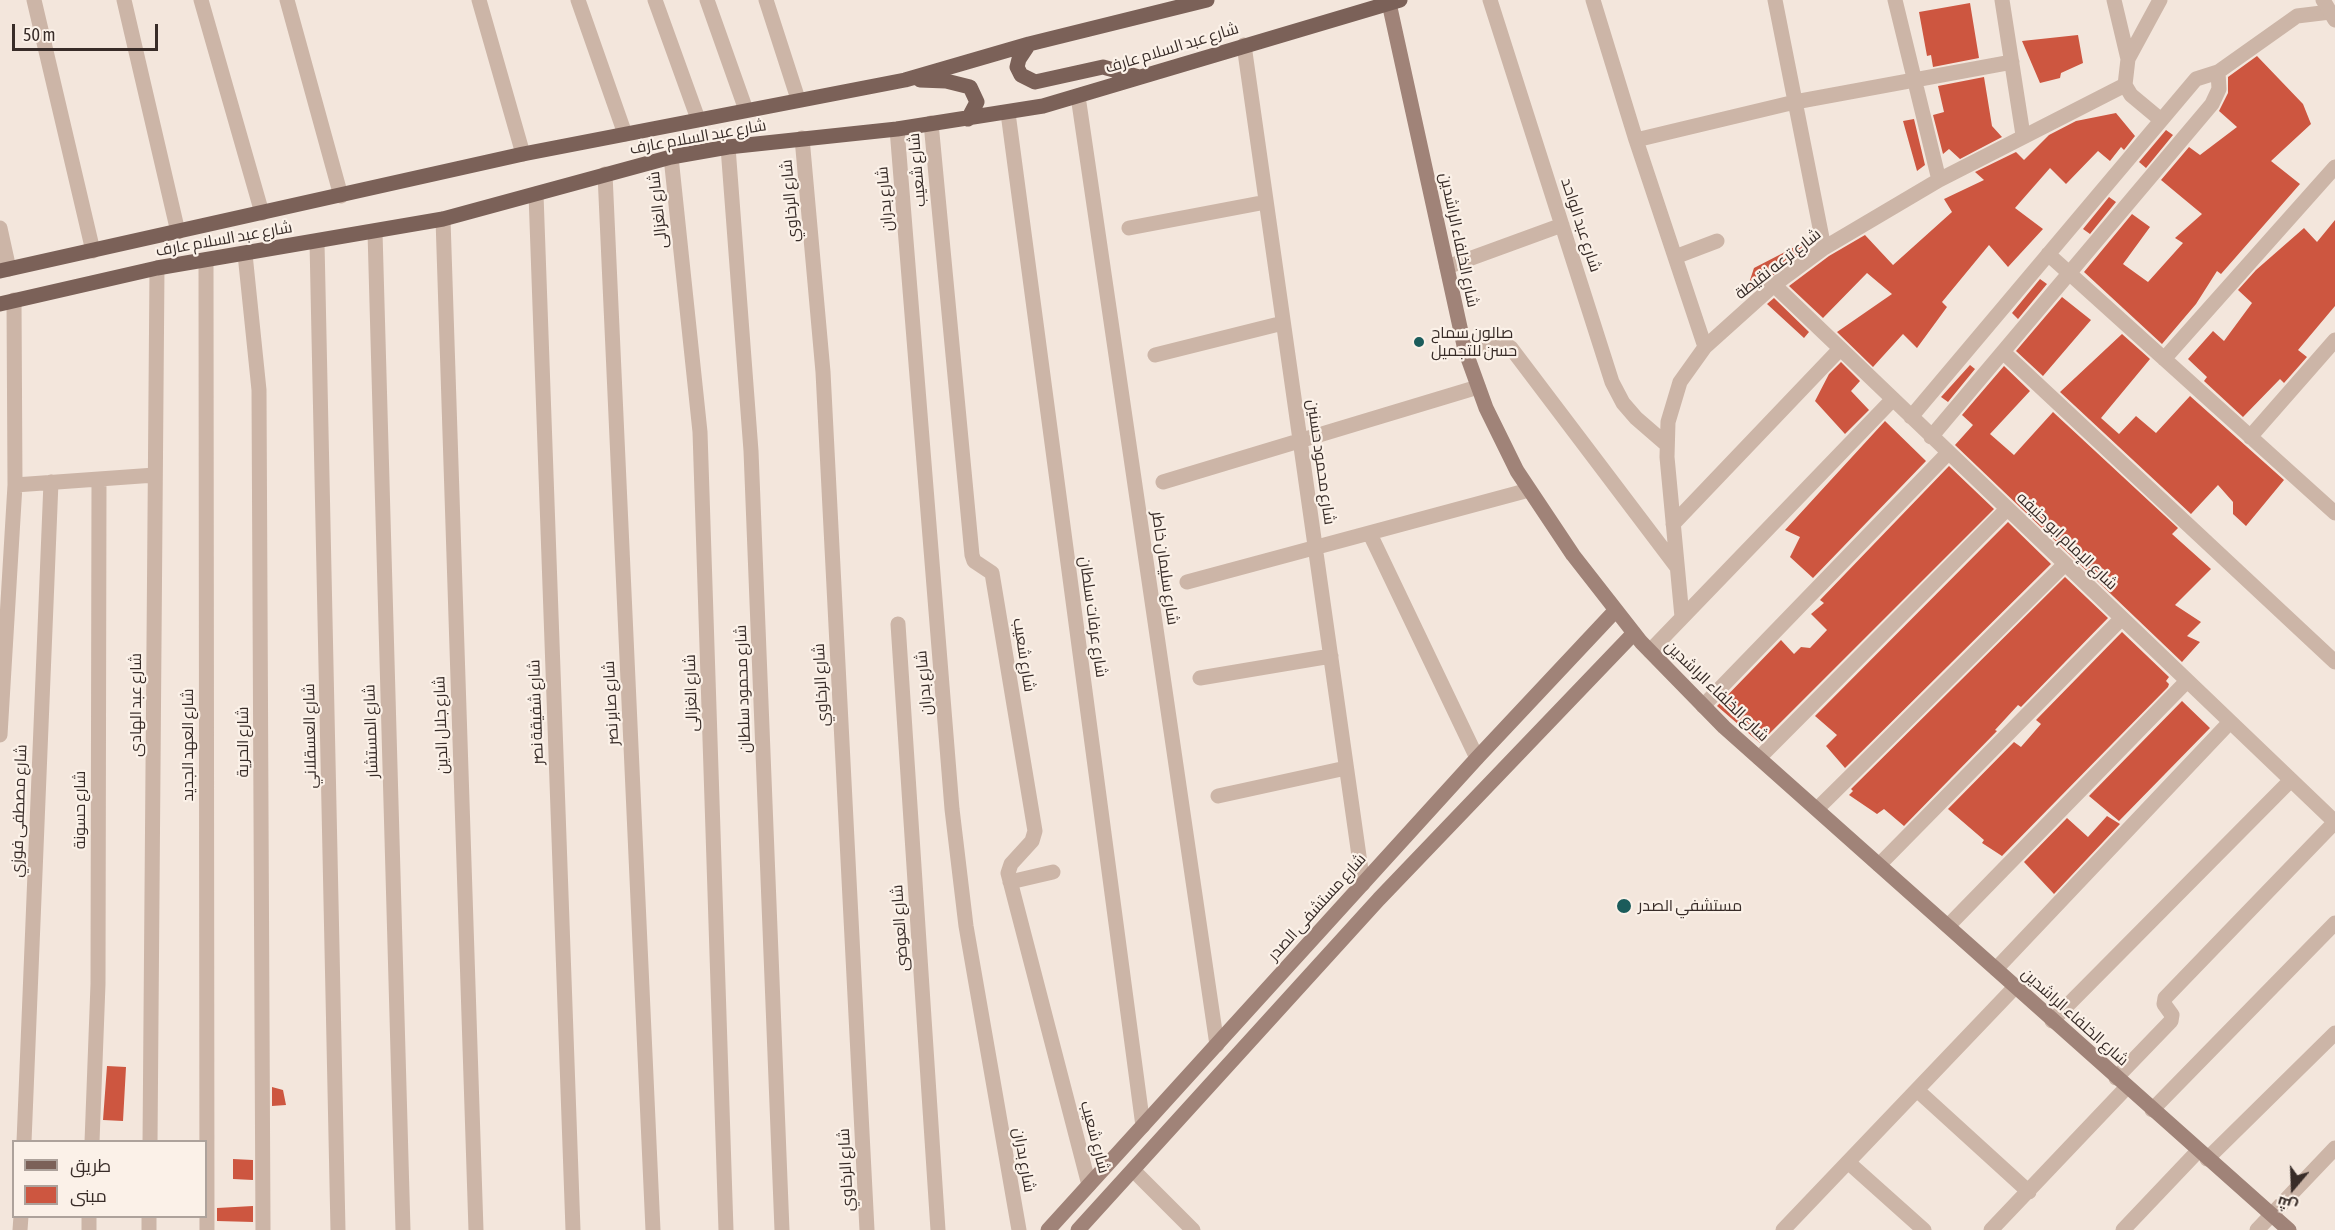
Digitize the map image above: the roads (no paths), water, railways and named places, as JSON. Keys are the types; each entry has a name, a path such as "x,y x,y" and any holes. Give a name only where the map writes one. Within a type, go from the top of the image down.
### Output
{"main road":[{"name":"شارع عبد السلام عارف","path":"5,270 523,154 904,80 1029,44 1207,0"},
{"name":"شارع عبد السلام عارف","path":"7,302 157,268 443,219 671,157 728,147 897,129 1008,113 1078,96 1395,1"},
{"name":"شارع الخلفاء الراشدين","path":"1395,1 1465,350 1486,408 1530,490 1573,555 1634,633 1703,706 2121,1083 2289,1230"},
{"path":"1029,44 1019,59 1017,67 1027,80 1043,81 1089,68 1103,67 1139,77"},
{"path":"904,80 946,81 970,87 977,102 968,118"},
{"name":"شارع مستشفى الصدر","path":"1048,1230 1477,758 1616,611"},
{"path":"1080,1229 1379,899 1634,633"}],"street":[{"path":"34,0 93,250"},
{"path":"124,0 178,232"},
{"path":"201,0 262,213"},
{"path":"287,0 341,196"},
{"path":"479,0 523,154"},
{"path":"578,0 625,134"},
{"path":"656,0 698,119"},
{"path":"707,0 746,110"},
{"path":"766,0 798,99"},
{"name":"شارع عبد الواحد","path":"1490,0 1612,382 1623,403 1636,418 1666,444"},
{"path":"1593,0 1636,140 1705,347"},
{"path":"1775,0 1824,248"},
{"path":"1895,0 1939,180"},
{"path":"2002,0 2023,135"},
{"path":"2114,0 2128,59 2125,85 2131,95 2161,120"},
{"path":"2128,59 2160,0"},
{"path":"1911,417 2196,79 2218,72 2287,22 2308,13 2329,11"},
{"name":"شارع محمود حسنين","path":"1244,45 1364,884"},
{"path":"1636,140 1795,102 2012,62"},
{"path":"1931,437 2212,104 2219,89 2218,72"},
{"name":"شارع ترعه نقيطة","path":"1682,617 1666,444 1670,412 1680,382 1705,347 1774,285 1824,248 1939,180 2023,135 2125,85"},
{"name":"شارع سليمان خاطر","path":"1078,96 1217,1045"},
{"name":"شارع عرفات سلطان","path":"1008,113 1143,1126"},
{"name":"شارع شعيب","path":"931,123 972,555 974,561 992,573 1035,831 1032,841 1009,868 1010,882 1089,1185"},
{"name":"شارع بدران","path":"897,129 954,821 967,938 1018,1230"},
{"name":"شارع الرخاوي","path":"802,138 823,372 867,1230"},
{"name":"شارع محمود سلطان","path":"728,147 751,451 782,1230"},
{"name":"شارع الغزالى","path":"671,157 700,432 726,1230"},
{"path":"2164,359 2335,167"},
{"name":"شارع صابر نصر","path":"605,174 652,1230"},
{"name":"شارع شفيقة نصر","path":"536,194 573,1230"},
{"path":"1129,228 1266,202"},
{"name":"شارع جلال الدين","path":"443,219 476,1230"},
{"path":"1447,267 1562,225"},
{"path":"0,228 5,270"},
{"name":"شارع المستشار","path":"375,232 403,1230"},
{"path":"1675,257 1717,241"},
{"name":"شارع العسقلاني","path":"317,242 338,1230"},
{"name":"شارع الحرية","path":"245,254 259,390 263,1230"},
{"path":"2048,254 2335,513"},
{"name":"شارع العهد الجديد","path":"206,260 207,1140"},
{"name":"شارع عبد الهادى","path":"150,1140 157,268"},
{"name":"شارع الإمام ابو حنيفه","path":"1774,285 2335,822"},
{"path":"0,735 15,485 7,302"},
{"path":"1155,355 1283,323"},
{"path":"1465,350 1492,342 1511,348 1676,566"},
{"path":"2250,436 2333,346"},
{"path":"1673,524 1840,348"},
{"path":"2003,352 2335,662"},
{"path":"1163,482 1478,387"},
{"path":"1650,651 1893,399"},
{"path":"1703,706 1948,453"},
{"path":"15,485 155,475"},
{"name":"شارع حسونة","path":"92,1140 98,984 99,479"},
{"name":"شارع مصطفى فوزي","path":"24,1140 51,482"},
{"path":"1187,582 1530,490"},
{"path":"1759,758 2007,509"},
{"path":"1370,534 1477,758"},
{"path":"1817,809 2065,564"},
{"path":"1879,865 2122,618"},
{"name":"شارع العوضى","path":"898,624 938,1230"},
{"path":"1200,678 1331,656"},
{"path":"1948,926 2187,681"},
{"path":"1996,969 2230,722"},
{"path":"1218,796 1346,768"},
{"path":"2052,1021 2290,780"},
{"path":"1991,1230 2029,1192 2171,1021 2172,1015 2164,1004 2165,998 2335,822"},
{"path":"1010,882 1053,872"},
{"path":"2152,1110 2335,923"},
{"path":"1784,1230 2015,987"},
{"path":"2123,1230 2335,1033"},
{"path":"1917,1090 2029,1192"},
{"path":"2257,1230 2335,1148"},
{"path":"1849,1163 1924,1230"},
{"path":"1133,1170 1192,1230"}],"place":[{"name":"صالون سماح حسن للتجميل","path":"1419,342"},
{"name":"مستشفي الصدر","path":"1624,906"}]}
